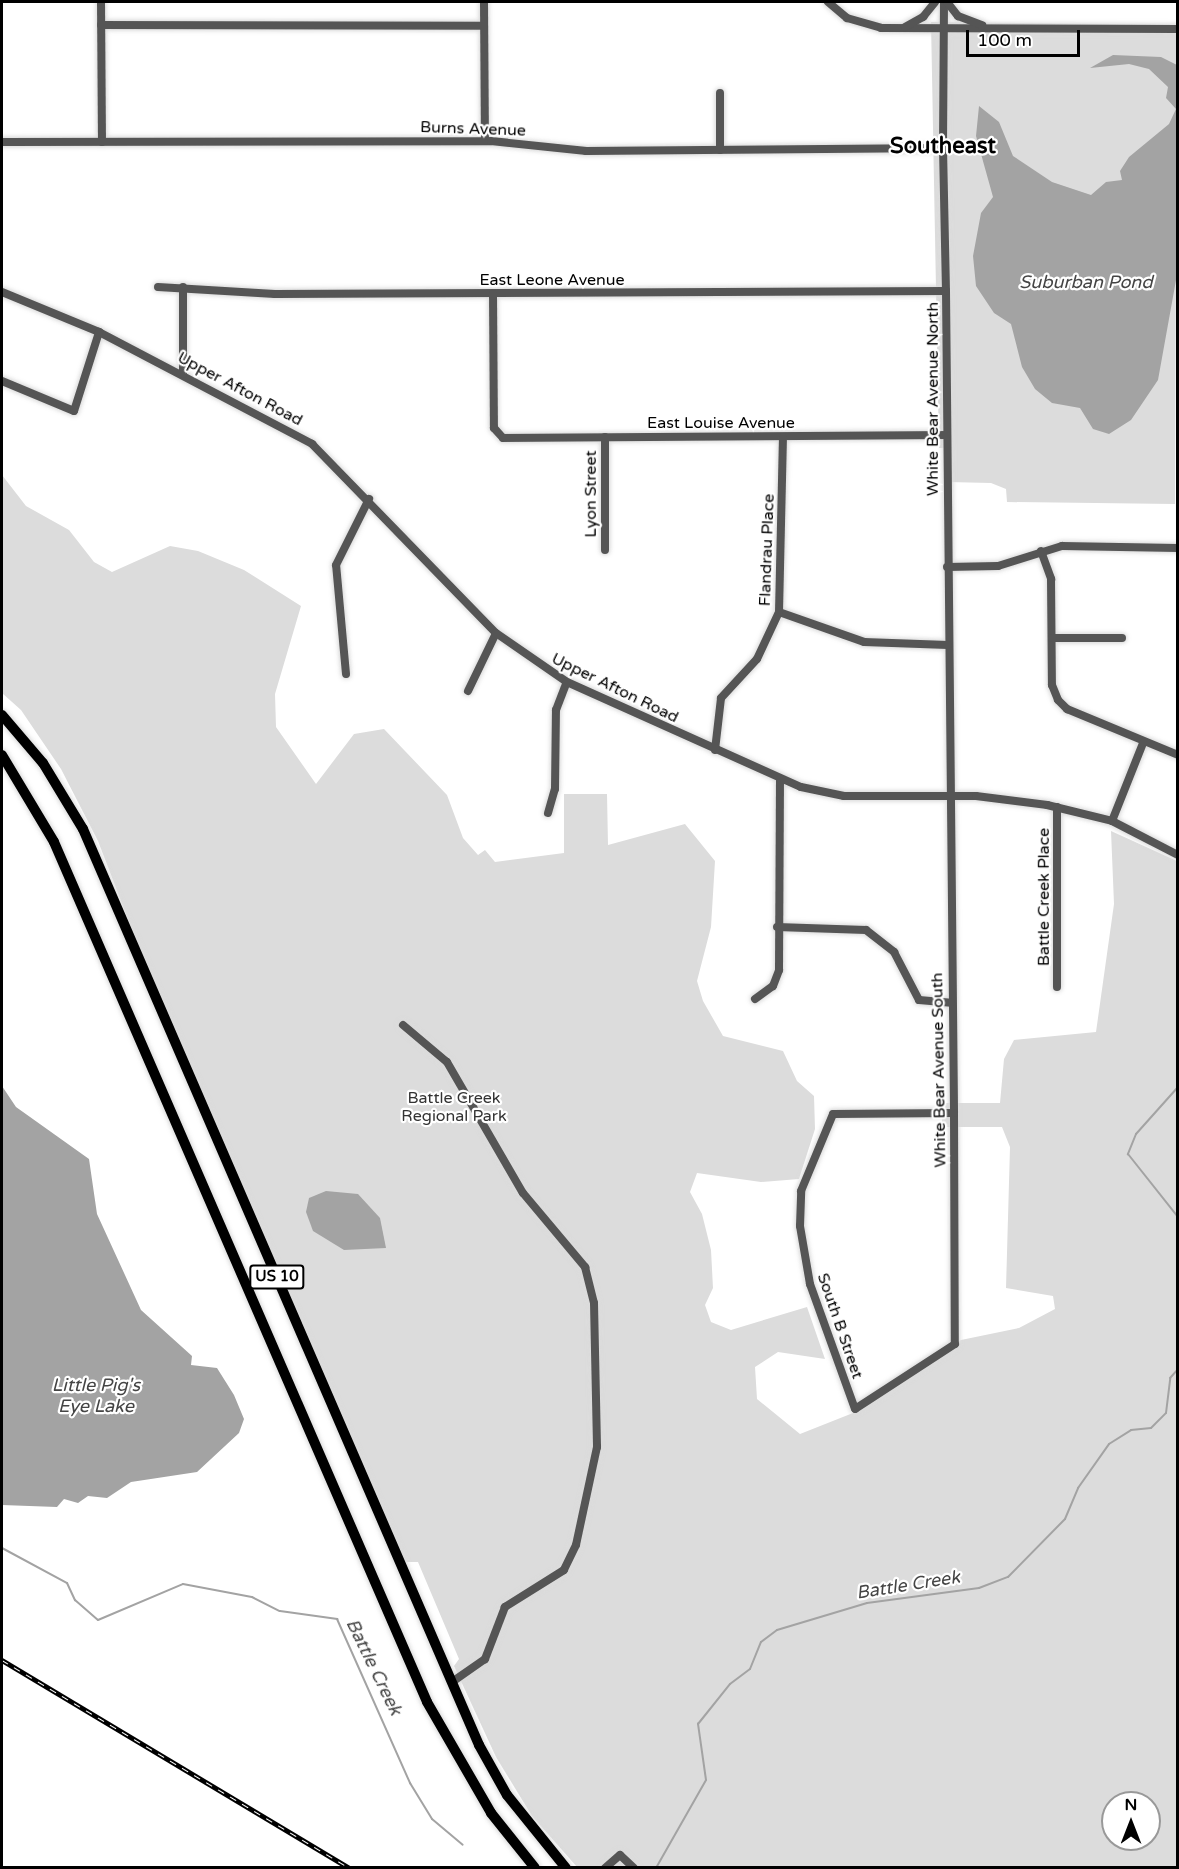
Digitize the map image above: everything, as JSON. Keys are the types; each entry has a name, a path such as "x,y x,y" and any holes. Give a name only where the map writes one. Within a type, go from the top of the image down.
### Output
{"highway":[{"name":"US 10","path":"2,715 44,763 88,839 492,1770 546,1844 565,1866"},
{"name":"US 10","path":"2,754 54,842 428,1701 457,1759 518,1849 535,1868"}],"street":[{"path":"101,2 102,142"},
{"path":"484,2 485,141"},
{"path":"828,2 857,23 901,28 1178,29"},
{"path":"901,28 923,17 935,2"},
{"path":"946,2 966,20 1001,28"},
{"name":"White Bear Avenue North","path":"946,2 943,147 950,796"},
{"path":"101,25 484,26"},
{"path":"720,93 720,150"},
{"name":"Burns Avenue","path":"2,142 485,141 586,151 943,147"},
{"name":"East Leone Avenue","path":"158,286 275,294 946,291"},
{"path":"183,287 183,374"},
{"name":"Upper Afton Road","path":"2,292 99,332 183,374 312,444 369,499 496,633 567,682 780,780 844,796 950,796 1057,807 1112,822 1178,855"},
{"name":"East Louise Avenue","path":"493,294 497,435 605,437 946,435"},
{"path":"2,381 74,411 99,332"},
{"name":"Lyon Street","path":"605,437 605,550"},
{"name":"Flandrau Place","path":"715,750 721,698 757,659 779,612 783,437"},
{"path":"346,674 336,566 369,499"},
{"path":"947,567 998,566 1062,546 1178,548"},
{"path":"1041,551 1051,579 1052,685 1058,700 1143,742 1178,755"},
{"path":"779,612 864,642 948,645"},
{"path":"468,691 496,633"},
{"path":"1052,638 1122,638"},
{"path":"548,813 555,789 556,710 567,682"},
{"path":"1112,822 1143,742"},
{"path":"755,999 776,978 780,780"},
{"name":"White Bear Avenue South","path":"855,1409 955,1344 950,796"},
{"name":"Battle Creek Place","path":"1057,807 1057,987"},
{"path":"777,927 866,930 894,952 919,1000 951,1003"},
{"path":"403,1025 447,1062 523,1193 585,1267 594,1303 597,1447 576,1545 564,1570 505,1607 485,1659 452,1682"},
{"name":"South B Street","path":"855,1409 815,1301 800,1226 801,1191 833,1114 954,1113"},
{"path":"605,1868 611,1858 624,1855 634,1868"}],"green space":[{"path":"931,22 1177,25 1175,504 1007,502 1006,489 991,483 948,482 947,448 939,448"},
{"name":"Battle Creek Regional Park","path":"2,475 26,506 69,530 94,562 112,572 170,546 198,551 244,570 301,606 275,694 276,727 316,784 354,734 384,729 447,795 463,838 478,855 485,850 495,862 564,853 564,794 607,794 608,845 685,824 715,861 711,927 697,981 703,1001 723,1036 783,1051 797,1081 814,1096 815,1129 799,1179 761,1182 697,1173 690,1192 702,1214 711,1250 713,1288 705,1305 711,1322 731,1330 807,1307 825,1359 778,1352 755,1367 757,1399 800,1434 853,1413 961,1340 1019,1328 1055,1309 1053,1296 1006,1288 1010,1147 1002,1127 942,1127 942,1103 1000,1103 1004,1059 1014,1040 1096,1032 1114,904 1111,831 1177,861 1177,1867 577,1867 532,1816 496,1757 454,1666 459,1659 418,1562 396,1562 185,1068 98,841 61,769 21,710 2,693"}],"water":[{"name":"Suburban Pond","path":"1113,55 1161,57 1177,65 1178,269 1158,380 1131,420 1109,434 1093,429 1080,408 1052,403 1035,389 1022,367 1011,324 994,313 976,286 973,256 981,213 993,197 976,136 979,106 999,122 1013,156 1052,182 1091,195 1106,182 1122,180 1120,171 1129,157 1169,124 1176,109 1166,98 1168,87 1149,69 1129,64 1090,68"},
{"name":"Little Pig's Eye Lake","path":"2,1086 16,1107 89,1159 97,1214 141,1310 192,1356 191,1365 217,1368 234,1395 244,1419 239,1433 197,1472 131,1482 107,1498 88,1496 78,1503 64,1499 57,1507 2,1505"},
{"path":"326,1191 358,1194 380,1218 386,1248 344,1250 313,1231 306,1212 309,1198"}],"waterway":[{"name":"Battle Creek","path":"1178,1087 1136,1134 1128,1154 1178,1217"},
{"name":"Battle Creek","path":"656,1868 706,1780 698,1724 730,1684 750,1669 761,1642 777,1630 867,1603 979,1588 1008,1577 1065,1519 1078,1488 1109,1444 1131,1430 1151,1428 1166,1413 1170,1378 1178,1369"},
{"name":"Battle Creek","path":"2,1548 67,1583 75,1600 98,1620 183,1584 252,1597 280,1611 337,1619 410,1783 432,1819 463,1845"}],"railway":[{"path":"2,1660 350,1868"}],"district":[{"name":"Southeast","path":"943,147"}]}
